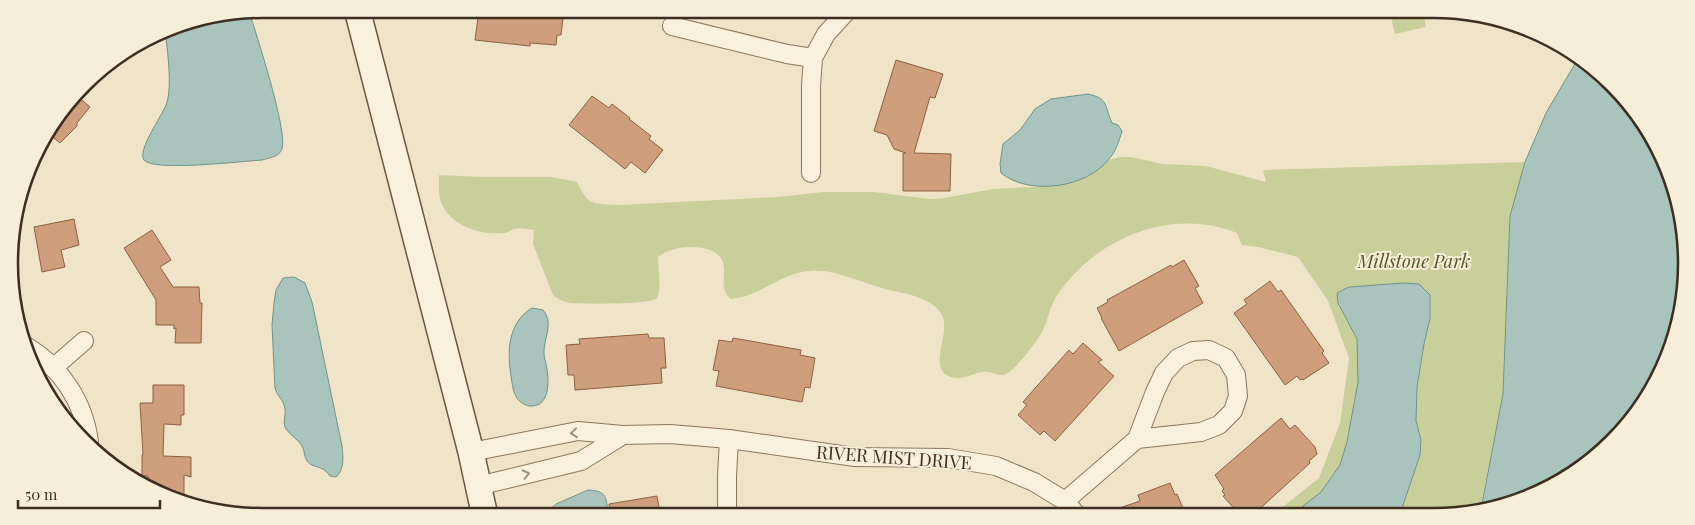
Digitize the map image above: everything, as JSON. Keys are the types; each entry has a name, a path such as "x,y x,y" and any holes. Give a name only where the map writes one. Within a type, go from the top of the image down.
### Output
{"main road":[{"path":"358,18 471,452 483,508"}],"street":[{"path":"810,173 813,58 826,34 841,18"},
{"path":"672,26 813,58"},
{"path":"53,368 84,340"},
{"path":"1070,507 1137,439 1164,373 1178,358 1192,352 1209,350 1226,358 1236,375 1238,396 1233,411 1219,425 1201,432 1137,439"},
{"path":"34,351 42,356 66,382 78,402 87,434"},
{"name":"RIVER MIST DRIVE","path":"471,452 578,431 623,435 670,434 729,439 855,457 948,458 996,466 1034,482 1070,507"},
{"path":"478,486 581,461 623,435"},
{"path":"727,508 726,476 729,439"}],"green space":[{"path":"1391,18 1424,18 1426,27 1395,34"},
{"name":"Millstone Park","path":"1131,157 1163,164 1206,166 1266,182 1263,170 1525,162 1510,216 1503,394 1481,503 1432,508 1282,508 1319,478 1340,423 1349,358 1328,301 1298,257 1242,245 1237,233 1212,226 1186,223 1160,226 1136,233 1112,244 1072,276 1056,297 1039,337 1012,370 1002,375 983,372 958,378 947,376 942,370 940,353 944,323 942,315 936,307 917,297 830,272 810,271 786,277 754,293 731,299 725,290 724,268 721,258 708,249 690,247 672,250 658,257 659,291 656,299 613,304 566,302 553,295 533,244 534,230 519,228 505,233 476,231 458,223 451,217 445,210 439,195 439,175 552,177 577,182 592,202 617,205 778,197 824,192 874,192 930,199 993,189 1052,186 1072,182 1096,170 1108,160"}],"water":[{"path":"251,18 276,103 283,139 281,152 273,157 262,160 200,165 163,165 144,160 143,155 147,141 164,110 168,98 169,68 166,37 215,22"},
{"path":"1575,63 1606,89 1636,126 1659,169 1673,215 1678,262 1673,310 1659,356 1645,385 1627,412 1606,436 1582,457 1555,475 1526,489 1482,502 1503,394 1510,216 1525,162 1546,113"},
{"path":"1088,94 1103,101 1112,123 1118,125 1122,131 1114,153 1099,169 1087,177 1057,186 1027,185 1001,173 1000,164 1003,144 1020,130 1035,109 1051,99"},
{"path":"294,277 305,283 312,302 342,446 342,466 336,477 330,476 321,468 307,461 302,446 285,427 284,406 275,388 272,325 276,290 283,278"},
{"path":"1403,283 1419,284 1430,295 1430,318 1417,387 1416,421 1421,440 1420,455 1402,508 1301,508 1321,492 1340,465 1347,442 1358,382 1357,339 1338,303 1337,293 1349,287"},
{"path":"532,308 543,310 547,316 548,328 544,353 548,381 546,396 542,402 529,406 517,398 511,379 509,357 514,329 524,314"},
{"path":"588,490 602,493 606,498 608,508 552,508 556,504"}],"building":[{"path":"478,18 563,18 561,35 557,35 556,45 530,43 530,46 475,40"},
{"path":"896,60 943,74 935,98 930,97 914,153 951,154 950,191 903,191 903,153 906,153 894,149 887,135 874,131"},
{"path":"592,96 609,108 612,104 651,136 649,139 663,150 645,173 631,162 625,169 569,125"},
{"path":"80,99 90,107 77,123 77,126 60,143 52,137"},
{"path":"74,219 79,245 61,250 65,267 42,272 34,227"},
{"path":"152,230 171,260 160,267 173,287 199,287 200,303 202,303 201,343 175,343 176,328 174,329 174,325 156,325 156,300 124,248"},
{"path":"1184,260 1199,286 1195,288 1203,303 1119,351 1097,308 1108,302 1107,300 1171,265 1172,267"},
{"path":"1270,281 1278,292 1281,290 1324,351 1322,353 1329,363 1303,380 1300,380 1297,376 1285,385 1234,313 1247,304 1244,300"},
{"path":"648,334 649,338 664,338 666,368 661,368 662,383 575,390 574,375 568,375 566,345 580,344 579,339"},
{"path":"733,338 801,350 800,355 815,358 810,388 805,387 802,402 716,386 719,371 713,370 719,340 732,342"},
{"path":"1083,343 1102,360 1098,362 1114,376 1055,441 1044,431 1040,435 1018,415 1027,405 1023,402 1069,350 1073,354"},
{"path":"153,385 184,385 184,415 181,415 181,425 164,424 163,456 191,457 191,477 184,475 184,494 148,479 148,476 142,476 143,455 140,403 153,403"},
{"path":"1281,418 1290,429 1295,425 1315,447 1317,454 1309,461 1310,463 1261,508 1234,508 1223,496 1225,495 1222,491 1224,489 1215,475"},
{"path":"1170,483 1183,508 1120,508 1140,501 1138,495"},
{"path":"657,496 659,508 610,508 609,504"}]}
